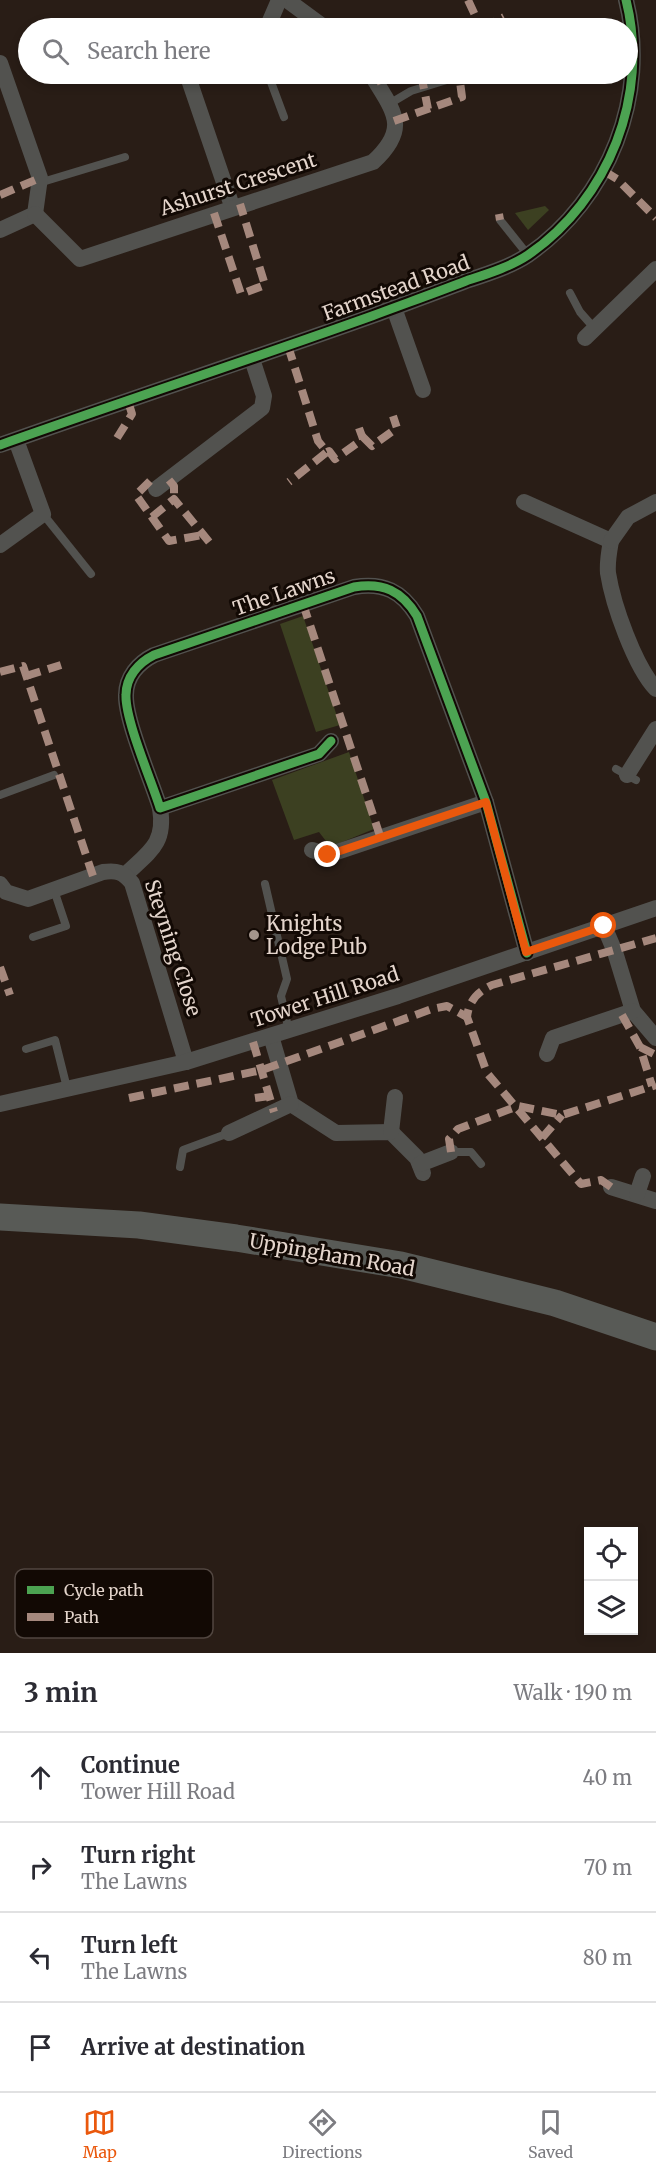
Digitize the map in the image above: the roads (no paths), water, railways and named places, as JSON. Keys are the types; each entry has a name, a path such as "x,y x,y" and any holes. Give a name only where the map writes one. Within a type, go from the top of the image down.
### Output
{"highway":[{"name":"Uppingham Road","path":"0,1217 139,1225 401,1265 555,1303 656,1337"}],"street":[{"path":"271,18 279,0"},
{"path":"287,0 312,7"},
{"name":"Farmstead Road","path":"626,0 630,18"},
{"path":"0,63 40,178 35,214 0,230"},
{"path":"190,84 232,207"},
{"name":"Ashurst Crescent","path":"35,214 80,259 373,162 390,146 394,132 394,112 377,84"},
{"name":"Farmstead Road","path":"0,445 394,308 482,276 528,255 556,232 590,194 620,140 630,84"},
{"path":"590,334 656,269"},
{"path":"394,308 423,390"},
{"path":"156,489 262,408 264,396 252,359"},
{"path":"0,545 44,514 16,440"},
{"path":"524,502 611,541"},
{"path":"656,502 628,517 611,541 608,558 613,591 640,669 656,689"},
{"name":"The Lawns","path":"125,875 153,849 161,836 160,808 126,696 132,673 140,663 154,655 368,584 380,585 397,592 408,602 417,616 486,802 526,952"},
{"path":"626,775 656,729"},
{"path":"160,808 319,754 331,741"},
{"path":"312,850 328,855 486,802"},
{"name":"Steyning Close","path":"0,884 6,892 22,898 36,897 103,872 115,871 125,875 132,883 186,1062"},
{"name":"Tower Hill Road","path":"0,1104 186,1062 289,1031 656,908"},
{"path":"604,926 615,952 633,1011 656,1038"},
{"path":"547,1054 548,1033 633,1011"},
{"path":"271,1036 291,1104 336,1133 391,1131 417,1158 421,1169 451,1152"},
{"path":"391,1131 395,1097"},
{"path":"228,1133 291,1104"},
{"path":"637,1194 643,1176"},
{"path":"611,1187 656,1201"}],"lane":[{"path":"272,84 284,117"},
{"path":"389,104 411,91 434,84"},
{"path":"39,183 125,157"},
{"path":"500,220 528,255"},
{"path":"570,293 590,334"},
{"path":"44,514 91,574"},
{"path":"0,795 54,775"},
{"path":"265,884 287,979 282,996 289,1031"},
{"path":"33,937 66,926 54,890"},
{"path":"26,1049 55,1040 67,1088"},
{"path":"180,1167 183,1150 228,1133"},
{"path":"451,1152 471,1152 481,1164"}],"place":[{"name":"Knights Lodge Pub","path":"254,935"}]}
